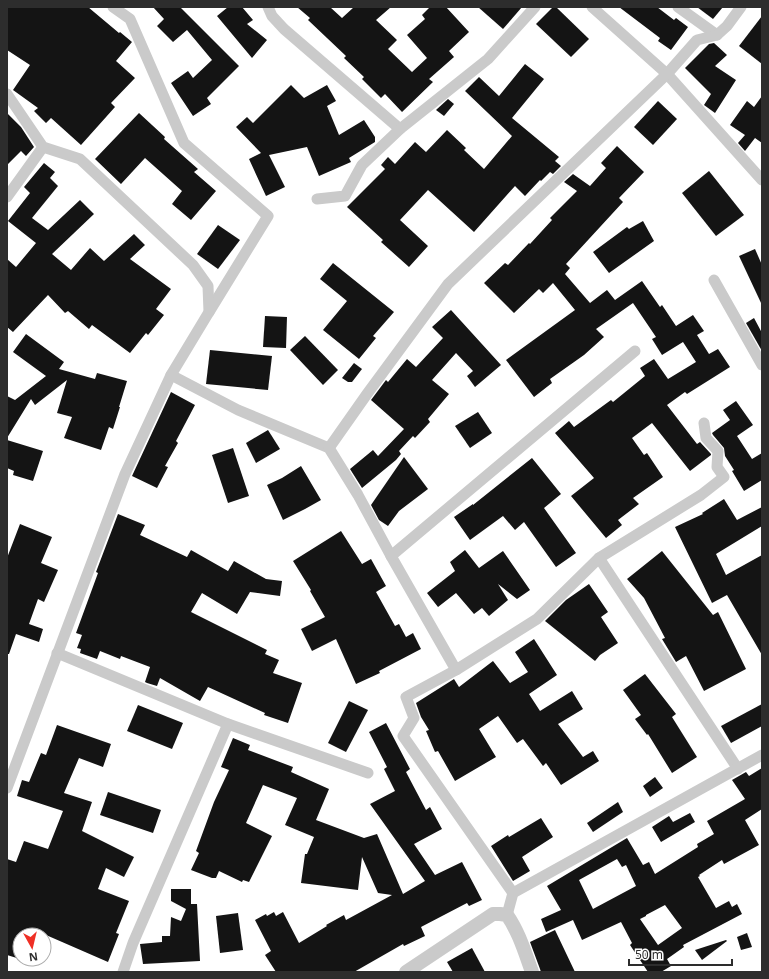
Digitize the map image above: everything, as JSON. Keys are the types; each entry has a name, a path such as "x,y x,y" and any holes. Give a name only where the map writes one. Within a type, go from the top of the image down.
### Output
{"street":[{"path":"7,788 125,474 171,375 268,216 184,143 130,19 113,7"},
{"path":"268,7 272,16 284,29 400,129"},
{"path":"316,199 346,196 362,165 400,129 488,59 535,7"},
{"path":"592,7 667,74 762,180"},
{"path":"678,7 718,36"},
{"path":"329,448 448,284 667,74 697,40 718,36 742,7"},
{"path":"7,94 43,147 80,159 193,265 208,286 209,312"},
{"path":"7,197 43,147"},
{"path":"714,280 762,365"},
{"path":"391,556 635,351"},
{"path":"171,375 238,410 329,448 358,495 456,670"},
{"path":"513,893 403,736 414,718 406,697 456,670 537,619 599,558 701,495 724,477 717,467 718,451 706,438 704,423"},
{"path":"599,558 738,769"},
{"path":"57,652 228,724 368,773"},
{"path":"122,972 133,943 228,724"},
{"path":"507,915 513,893 762,755"},
{"path":"406,972 494,914 507,915 512,922 525,950 532,972"}],"building":[{"path":"7,7 88,7 132,42 116,61 135,78 111,103 115,107 81,145 51,118 46,123 34,111 38,108 13,90 30,65 7,50"},
{"path":"153,7 180,7 239,66 207,98 211,104 193,116 171,83 188,71 193,78 212,60 187,30 173,42 157,26 164,19"},
{"path":"228,7 242,7 253,20 247,24 267,40 252,58 217,16"},
{"path":"297,7 330,7 342,18 354,7 391,7 376,20 397,40 388,49 412,72 427,58 407,35 425,19 422,15 430,7 446,7 469,32 449,51 454,57 429,79 433,82 402,112 385,94 381,98 362,79 364,77 344,58 346,56 308,20 310,18"},
{"path":"478,7 522,7 503,29"},
{"path":"553,7 556,7 589,39 571,57 536,24"},
{"path":"619,7 657,7 674,20 676,18 688,27 671,50 658,41 660,38"},
{"path":"697,7 723,7 713,19"},
{"path":"762,16 762,64 739,46"},
{"path":"714,43 727,55 715,66 736,80 715,113 704,105 711,94 685,68 709,44"},
{"path":"525,64 544,79 512,118 559,157 555,161 561,166 553,174 550,172 541,181 540,180 525,196 515,186 474,232 428,190 400,220 428,246 409,267 381,242 383,240 347,207 385,169 381,165 388,157 395,164 415,142 426,152 447,130 466,148 464,150 484,169 512,136 465,91 479,77 499,96"},
{"path":"291,85 304,98 327,85 336,101 327,106 339,135 364,120 375,137 375,142 349,158 351,162 319,176 307,147 269,155 285,187 266,196 249,159 261,153 236,127 247,117 253,123"},
{"path":"762,96 762,143 755,138 745,151 738,143 745,135 730,125 747,101 754,107"},
{"path":"448,99 454,104 444,116 436,110"},
{"path":"658,101 677,119 653,145 634,127"},
{"path":"7,113 21,127 34,147 26,156 21,151 7,165"},
{"path":"139,113 165,137 164,139 198,169 194,172 216,191 191,220 172,204 182,191 145,158 121,184 95,159"},
{"path":"617,146 644,172 619,198 623,202 566,264 570,268 565,274 590,303 607,290 615,300 642,281 660,307 662,305 676,326 693,315 704,331 697,335 709,354 718,349 730,367 687,394 685,392 667,405 697,444 700,442 711,454 690,471 652,423 632,438 644,455 647,453 663,477 633,498 639,504 618,520 622,525 606,538 571,496 594,478 555,433 569,421 574,427 611,400 613,402 645,376 640,368 654,359 668,379 696,362 683,342 662,355 652,339 656,337 633,303 596,329 604,337 584,355 550,379 552,383 534,397 506,360 575,310 553,283 543,293 539,289 514,313 484,283 505,263 508,265 529,243 530,244 552,220 550,218 577,191 564,182 573,174 590,186 606,168 601,163"},
{"path":"44,163 55,172 50,178 58,186 32,218 48,230 80,200 94,214 52,254 71,270 90,248 104,261 134,234 145,245 130,259 171,289 156,309 164,315 148,335 146,333 130,353 92,325 89,329 68,311 65,313 48,295 13,332 7,327 7,259 16,267 36,243 8,221 30,193 24,187"},
{"path":"709,171 744,215 716,236 682,193"},
{"path":"643,221 654,241 609,273 593,252 627,227 629,229"},
{"path":"218,225 240,240 218,269 197,254"},
{"path":"755,249 762,265 762,305 739,256"},
{"path":"333,263 394,312 373,336 376,338 359,359 323,330 347,301 320,279"},
{"path":"451,310 501,365 475,387 467,376 473,371 456,353 432,380 449,394 428,419 430,422 415,438 413,436 399,451 401,454 396,460 362,488 350,469 373,450 378,456 404,429 371,400 386,380 388,382 407,359 416,367 443,338 432,327"},
{"path":"265,316 287,317 286,348 263,347"},
{"path":"754,318 762,333 762,351 746,323"},
{"path":"26,334 64,362 59,369 95,379 97,373 127,381 113,429 109,427 101,450 64,438 72,417 57,413 67,380 35,405 31,399 7,438 7,396 15,400 46,376 13,352"},
{"path":"305,336 338,370 323,385 290,350"},
{"path":"210,350 272,356 268,390 206,384"},
{"path":"354,363 362,369 352,382 348,382 342,378"},
{"path":"171,392 195,405 176,441 178,443 165,466 168,467 157,488 132,476"},
{"path":"736,401 753,425 737,436 752,459 762,453 762,480 744,491 732,471 734,470 725,456 724,448 712,433 730,420 723,410"},
{"path":"478,412 492,433 470,448 455,426"},
{"path":"268,430 280,449 256,463 246,443"},
{"path":"7,440 43,451 33,481 13,475 14,471 7,468"},
{"path":"233,448 249,496 228,503 212,455"},
{"path":"404,457 428,489 399,511 388,526 379,520 371,505"},
{"path":"532,458 561,494 544,508 576,553 556,567 524,522 515,530 503,516 470,540 454,517 473,505"},
{"path":"301,466 321,500 283,520 267,485 282,478"},
{"path":"724,499 737,520 762,507 762,526 716,554 726,575 762,555 762,655 727,595 712,603 675,527 703,514 702,513"},
{"path":"118,514 145,525 140,535 187,557 191,550 228,571 234,561 266,579 282,581 280,596 250,592 237,614 202,593 191,612 267,650 265,654 279,660 273,673 302,683 288,723 264,715 265,713 208,687 200,701 160,678 157,686 147,683 145,682 150,667 121,656 120,659 100,651 97,659 80,653 81,649 77,648 82,635 76,633 98,573 96,572"},
{"path":"20,524 52,537 41,563 58,570 44,602 38,599 29,624 43,629 39,642 16,634 9,654 7,654 7,558"},
{"path":"341,531 362,564 371,559 386,586 376,592 395,626 399,624 406,637 413,633 421,649 379,671 380,673 356,684 336,639 312,651 301,629 325,617 310,591 311,590 293,561"},
{"path":"465,550 479,568 503,551 530,590 517,599 498,584 508,600 489,616 482,608 474,614 456,593 438,607 427,593 455,571 450,562"},
{"path":"662,551 713,615 718,612 746,669 704,691 686,656 676,662 662,639 665,638 644,598 627,579"},
{"path":"589,584 608,612 601,617 618,643 600,655 595,661 545,621 566,600"},
{"path":"534,639 557,675 529,694 540,711 572,691 583,709 558,724 583,757 593,751 599,761 561,785 546,763 543,766 523,739 517,743 498,716 479,729 496,757 455,781 438,751 435,752 426,731 429,730 421,717 416,703 454,679 459,687 493,661 510,683 528,672 515,652"},
{"path":"645,674 676,714 672,717 697,757 672,773 648,734 647,735 635,719 641,715 623,690"},
{"path":"349,701 368,710 346,752 328,743"},
{"path":"762,704 762,726 731,743 721,726"},
{"path":"138,705 183,723 172,749 127,731"},
{"path":"386,723 410,769 406,772 426,810 430,807 442,829 414,844 435,875 462,862 482,900 469,906 467,903 421,927 425,936 404,946 403,944 354,972 276,972 265,955 271,951 255,920 266,914 267,916 274,912 276,916 283,912 299,943 344,915 346,920 392,895 378,893 362,857 358,890 301,883 305,854 307,854 314,837 285,825 297,798 263,785 246,823 272,836 249,882 243,880 242,882 219,871 216,878 212,878 191,870 199,853 196,851 214,802 229,770 221,767 233,738 250,745 248,750 293,767 291,772 329,789 316,820 364,838 377,834 403,894 425,881 370,804 395,791 384,769 387,767 369,732"},
{"path":"57,725 111,744 103,767 79,758 64,793 92,802 82,831 134,857 124,877 106,868 98,889 129,901 116,933 119,934 108,962 52,938 52,927 12,927 12,957 7,955 7,859 16,862 24,841 48,849 63,811 17,796 22,780 29,782 41,753 46,755"},
{"path":"762,768 762,809 745,820 759,845 724,864 722,860 698,877 716,908 729,901 732,907 737,904 742,914 683,945 684,947 667,959 671,966 661,972 648,972 630,945 632,943 621,922 582,940 573,920 546,932 541,919 561,910 547,886 627,838 643,865 649,862 655,874 698,847 697,844 714,834 707,821 745,799 732,780 746,772 749,776","holes":["617,859 622,867 626,865 636,886 593,909 579,880","665,905 682,928 658,945 640,919"]},
{"path":"655,777 663,788 650,797 643,786"},
{"path":"108,792 161,810 153,833 100,815"},
{"path":"618,802 623,812 593,832 587,823"},
{"path":"690,813 695,822 661,842 652,827 669,816 673,822"},
{"path":"541,818 553,837 522,857 530,871 513,881 491,846 508,835 509,837"},
{"path":"171,889 191,889 191,904 197,904 200,961 143,964 140,944 162,942 162,936 170,936 171,917 181,921 186,909 171,901"},
{"path":"238,913 243,950 220,953 216,916"},
{"path":"555,930 575,972 541,972 530,942"},
{"path":"747,933 752,947 741,950 737,937"},
{"path":"726,940 727,941 702,960 695,950"},
{"path":"472,948 485,972 453,972 447,962"}]}
